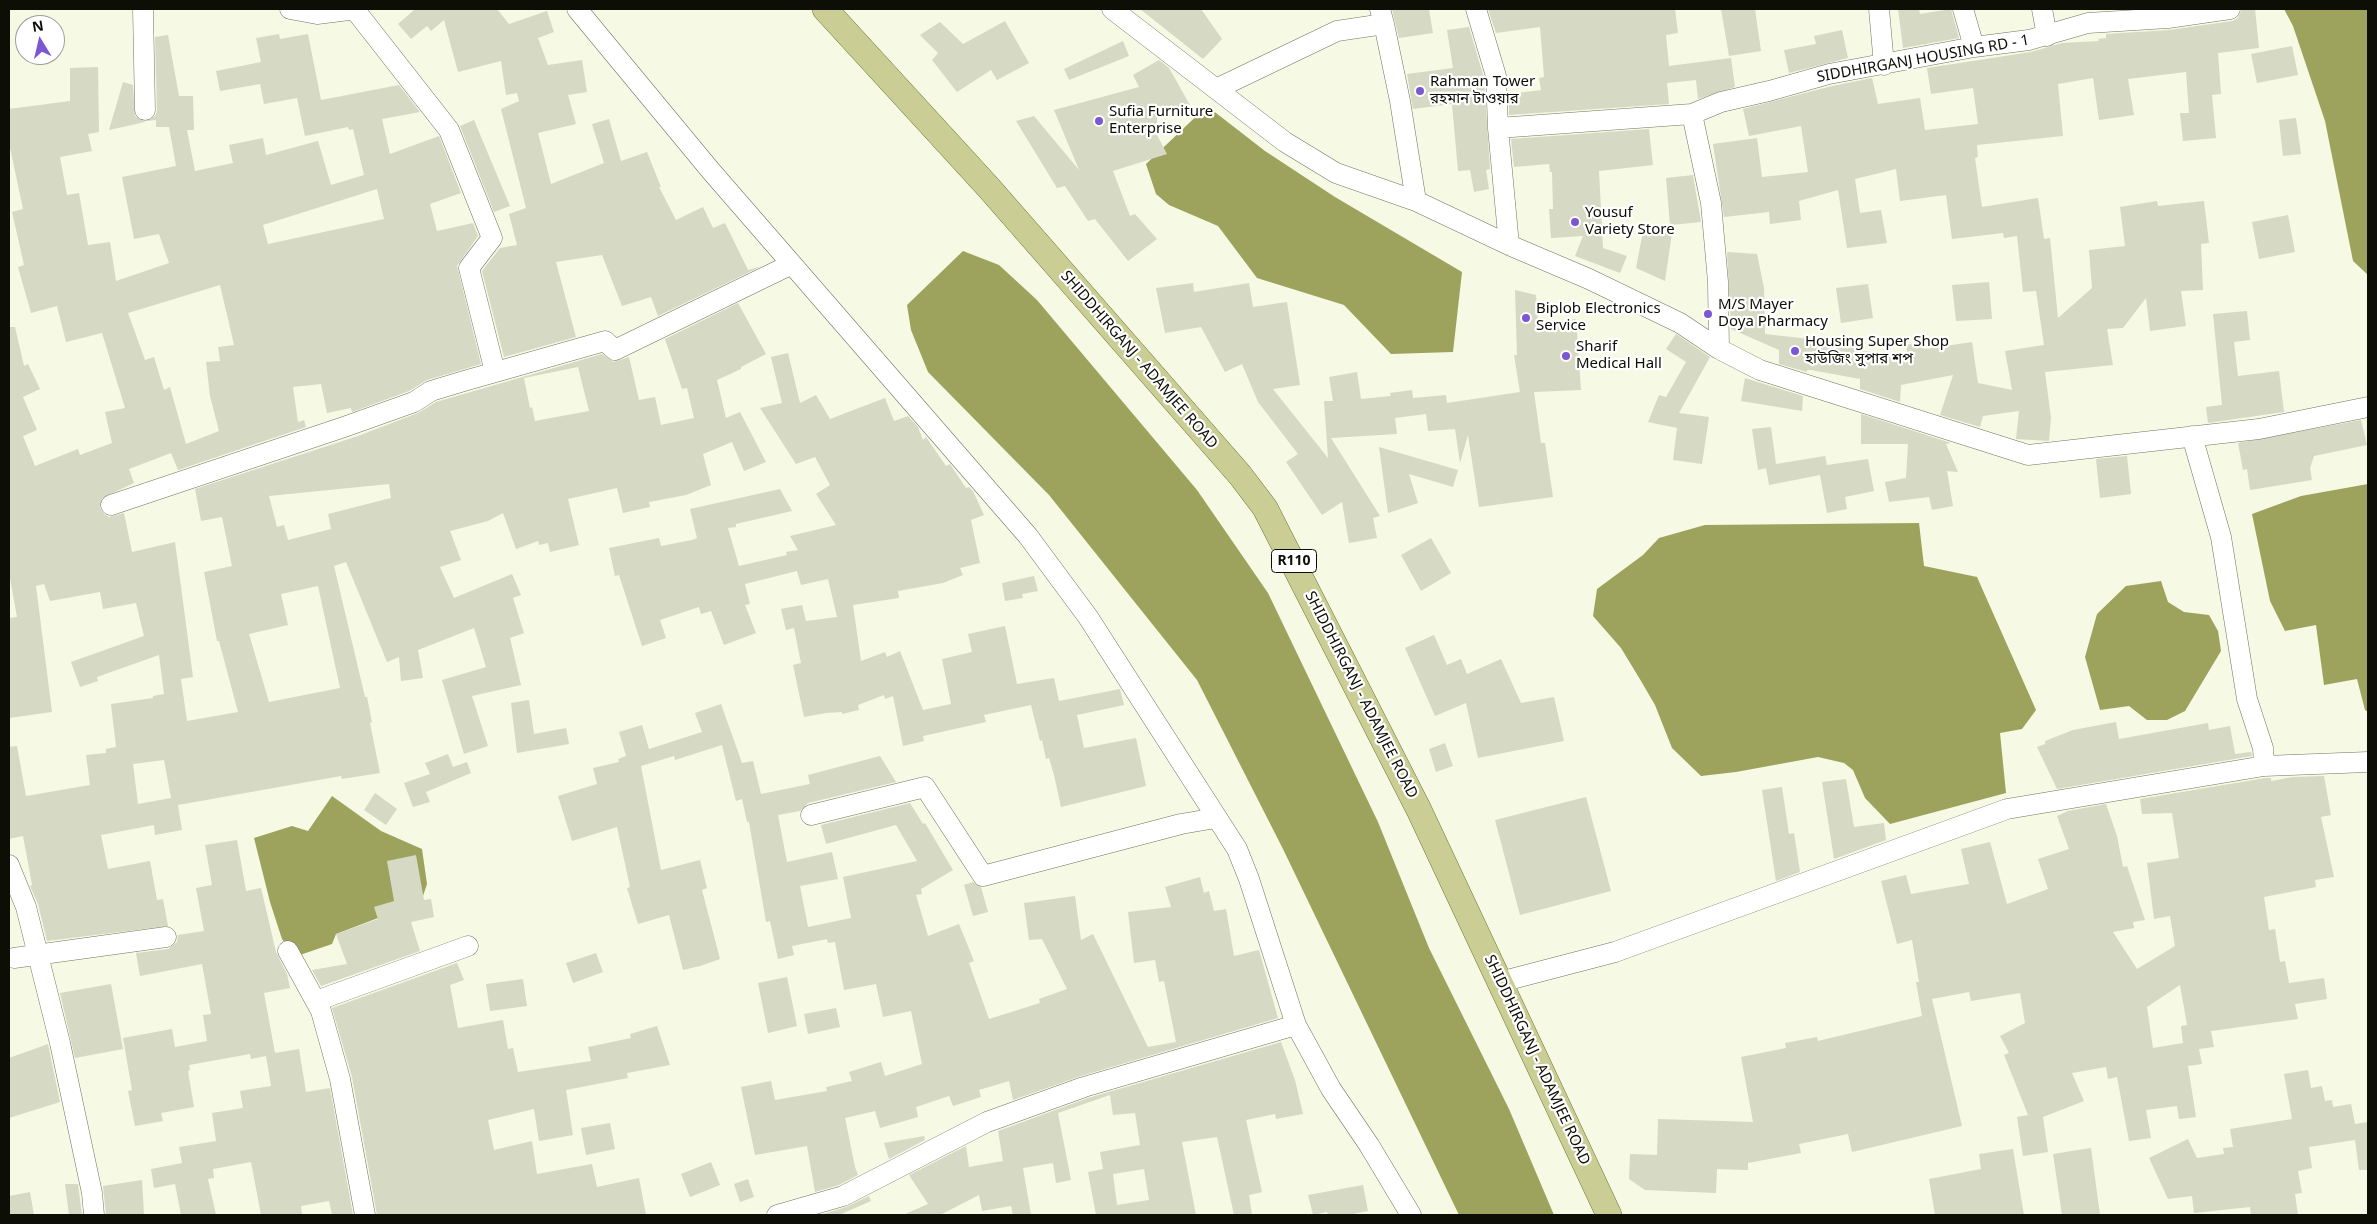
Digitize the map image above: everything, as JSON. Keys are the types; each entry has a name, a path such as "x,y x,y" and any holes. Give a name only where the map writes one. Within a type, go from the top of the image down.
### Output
{"main road":[{"name":"SHIDDHIRGANJ - ADAMJEE ROAD","path":"825,9 1065,263 1240,475 1264,508 1419,810 1609,1215"}],"street":[{"path":"143,9 144,110"},
{"path":"290,9 317,14 356,9 449,130 492,238 469,268 495,372"},
{"path":"577,9 792,264 1028,536 1088,617 1236,849 1249,879 1296,1025 1332,1089 1369,1145 1410,1215"},
{"path":"1112,9 1285,142 1336,173 1416,201 1509,245 1590,278 1672,319 1719,349 1760,370 2028,455 2259,429 2368,407"},
{"path":"1476,9 1496,76 1498,128 1509,245"},
{"path":"1880,9 1884,65"},
{"path":"1963,9 1974,48"},
{"path":"2042,9 2047,36"},
{"name":"SIDDHIRGANJ HOUSING RD - 1","path":"1498,128 1692,114 1721,102 1770,91 1829,74 2047,36 2088,23 2168,18 2230,9"},
{"path":"1216,89 1337,31 1382,16 1400,101 1416,201"},
{"path":"1692,114 1711,203 1718,282 1719,349"},
{"path":"111,505 344,427 414,402 431,392 495,372 605,341 615,350 792,264"},
{"path":"2192,436 2221,537 2247,699 2262,748 2264,766"},
{"path":"1500,982 1615,952 2007,809 2264,766 2368,762"},
{"path":"811,815 925,787 983,876 1181,824 1216,818"},
{"path":"9,865 26,907 60,1043 92,1193 94,1215"},
{"path":"14,958 166,937"},
{"path":"316,1001 468,946"},
{"path":"288,951 321,1011 340,1078 365,1215"},
{"path":"777,1215 843,1196 988,1122 1084,1087 1296,1025"}],"shaded area":[{"path":"2284,9 2368,9 2368,275 2353,261 2325,121 2293,26"},
{"path":"1207,106 1265,151 1335,197 1462,272 1453,352 1391,354 1344,305 1257,278 1218,226 1169,205 1156,194 1146,164"},
{"path":"963,251 999,265 1037,300 1197,490 1268,593 1378,822 1429,948 1509,1109 1554,1215 1459,1215 1283,849 1197,680 1049,495 928,372 911,330 907,305"},
{"path":"2368,484 2368,712 2365,710 2357,679 2324,685 2316,625 2285,631 2270,601 2252,514 2301,496"},
{"path":"1919,523 1924,566 1977,577 2036,710 2022,729 2000,733 2006,793 1890,824 1865,798 1853,770 1844,763 1818,757 1736,772 1701,776 1672,748 1655,705 1641,681 1621,648 1593,616 1597,589 1643,555 1659,538 1705,525"},
{"path":"2161,581 2168,602 2184,612 2209,615 2218,631 2221,651 2185,711 2167,720 2147,720 2129,706 2100,710 2085,657 2097,614 2126,586"},
{"path":"332,796 381,831 422,849 427,884 423,896 378,918 336,934 332,944 297,956 282,939 270,902 254,838 292,826 308,831"}],"building":[{"path":"413,9 497,9 509,24 547,11 554,32 538,38 548,65 582,60 587,92 568,95 576,124 538,133 551,184 604,163 592,124 609,119 621,161 647,152 661,187 659,187 676,220 703,207 713,228 725,223 748,270 762,266 658,316 651,297 622,306 602,255 556,262 576,337 504,357 482,271 500,248 517,245 509,214 526,208 501,109 519,101 517,93 506,95 501,61 458,72 444,20 431,31 427,26 411,39 398,24"},
{"path":"1140,9 1201,9 1222,39 1203,59"},
{"path":"1392,9 1429,9 1433,33 1399,38"},
{"path":"1488,9 1675,9 1678,33 1666,35 1669,66 1731,58 1735,87 1698,99 1696,80 1667,83 1669,104 1509,115 1509,94 1541,90 1539,78 1544,77 1540,27 1496,33"},
{"path":"1721,9 1755,9 1761,51 1729,56"},
{"path":"1898,9 1919,9 1920,14 1951,9 1959,38 1903,48"},
{"path":"2242,9 2255,9 2259,48 2218,53 2221,94 2212,95 2216,138 2183,141 2180,113 2189,113 2186,72 2128,79 2134,115 2099,120 2093,78 2058,84 2063,136 1977,145 1978,157 1975,158 1982,207 2038,198 2044,239 2050,238 2058,318 2092,288 2089,250 2125,246 2120,207 2157,201 2158,206 2204,201 2209,243 2201,244 2203,290 2181,291 2186,326 2150,331 2146,298 2123,328 2107,329 2113,365 2045,372 2051,418 2049,441 2016,439 2019,411 1983,416 1980,427 1940,415 1953,375 1901,385 1900,402 1860,389 1860,379 1811,370 1807,370 1807,372 1779,364 1779,350 1731,329 1727,252 1757,254 1764,288 1765,334 1810,339 1810,342 1853,343 1854,350 1908,356 1906,345 1923,342 1925,349 1972,342 1978,383 2012,390 2005,351 2044,345 2036,291 2023,292 2017,236 2004,238 2003,233 1952,239 1946,195 1900,201 1896,169 1855,179 1860,213 1881,210 1887,243 1847,248 1838,190 1799,201 1801,220 1770,224 1769,212 1724,217 1713,144 1757,138 1762,177 1808,172 1801,126 1749,136 1743,109 1832,86 1872,78 1878,104 1920,98 1925,130 1978,124 1973,88 1931,94 1927,68 2031,52 2062,43 2099,41 2098,39 2106,38 2106,34 2169,30 2232,21 2238,18"},
{"path":"1005,21 1029,63 997,80 991,70 957,92 932,60 938,53 920,35 940,22 963,44"},
{"path":"1469,27 1484,78 1490,169 1486,170 1489,189 1474,192 1470,170 1458,171 1452,104 1413,109 1407,74 1453,68 1447,30"},
{"path":"1842,30 1848,58 1789,73 1784,50 1816,44 1814,36"},
{"path":"279,34 280,39 308,34 321,100 399,85 420,112 382,119 390,154 439,136 461,193 430,204 437,231 473,223 478,236 457,266 481,364 427,380 409,391 352,412 351,408 327,413 321,384 293,387 298,422 304,420 306,427 178,470 171,453 129,469 134,483 102,498 100,508 104,514 109,517 124,513 132,552 175,542 193,677 181,679 187,721 238,712 219,641 217,641 204,572 232,566 222,517 201,521 195,489 358,436 418,413 436,402 602,354 614,362 629,357 639,400 655,397 661,425 694,418 687,388 682,389 665,339 738,303 766,354 741,367 741,369 717,380 726,418 740,412 766,462 744,471 732,442 703,454 711,485 686,495 649,502 650,507 623,513 617,488 568,499 579,545 550,552 548,543 539,545 538,541 516,549 503,513 488,521 450,531 461,560 440,567 454,598 512,574 521,595 513,598 524,633 510,638 521,685 472,696 488,746 464,754 442,680 486,667 474,628 418,650 423,678 401,681 399,657 387,662 346,562 334,566 365,697 367,697 380,773 342,779 341,776 178,805 182,830 155,835 154,825 101,835 108,869 150,861 157,900 163,899 168,926 47,941 38,904 30,886 32,885 23,836 9,839 9,747 17,746 26,796 90,785 86,755 106,753 106,749 116,747 111,704 153,698 153,696 164,694 159,655 97,677 98,681 80,687 71,662 144,636 136,603 103,609 100,592 50,601 44,584 36,586 52,712 9,718 9,618 17,617 9,573 9,327 15,327 24,366 28,364 40,389 23,397 37,430 23,436 35,466 78,449 80,455 112,443 105,412 125,408 102,333 66,342 57,306 31,313 18,267 24,265 12,212 23,209 9,143 9,109 70,101 70,68 98,67 99,132 88,134 92,151 60,157 67,195 79,193 88,245 110,242 116,281 169,263 159,234 134,239 122,177 176,166 169,127 156,127 156,120 147,121 155,116 157,110 155,37 168,35 179,96 193,96 194,130 187,130 195,171 233,163 229,145 263,138 266,155 318,141 331,185 364,175 353,129 349,130 348,127 305,136 297,98 264,104 260,84 220,91 216,71 261,62 256,38","holes":["377,189 384,219 268,244 263,225","220,285 234,345 218,347 220,361 206,362 210,396 219,431 186,444 170,387 164,390 154,357 145,360 128,313","578,367 589,411 535,421 532,407 530,408 524,378","389,484 391,498 328,514 331,529 288,540 284,525 277,527 269,496","318,586 340,688 269,702 249,634 288,625 281,594","164,760 171,798 138,804 133,764"]},
{"path":"1123,41 1129,56 1069,80 1064,69"},
{"path":"2292,46 2298,75 2257,83 2251,54"},
{"name":"Sufia Furniture Enterprise","path":"1159,60 1169,68 1190,105 1157,112 1157,135 1167,154 1113,171 1130,216 1135,214 1157,239 1128,261 1095,219 1088,221 1065,186 1057,188 1016,121 1034,116 1079,170 1054,110 1139,87 1133,75"},
{"path":"123,82 133,85 135,116 145,122 109,130"},
{"path":"2296,118 2301,154 2283,156 2279,120"},
{"path":"474,120 510,206 494,212 460,126"},
{"path":"1649,129 1653,165 1599,171 1603,248 1627,256 1620,273 1575,256 1583,236 1551,238 1549,209 1553,209 1552,172 1550,172 1549,164 1514,167 1511,139"},
{"path":"1693,175 1701,222 1670,225 1666,178"},
{"path":"2288,215 2295,252 2259,259 2252,222"},
{"path":"1644,226 1673,226 1665,281 1636,268"},
{"path":"1989,282 1992,319 1956,321 1952,285"},
{"path":"1193,283 1194,292 1249,283 1253,307 1287,302 1300,385 1273,389 1328,458 1324,401 1333,401 1329,377 1357,372 1361,399 1391,396 1390,393 1412,390 1413,398 1446,395 1447,403 1520,392 1514,355 1517,355 1515,290 1536,295 1538,324 1576,319 1581,390 1534,392 1541,443 1545,443 1553,497 1479,507 1468,435 1460,463 1455,429 1428,431 1426,414 1395,418 1397,434 1331,438 1380,516 1373,518 1377,538 1349,543 1342,502 1322,515 1286,462 1298,454 1258,402 1242,364 1225,372 1201,327 1165,333 1156,288"},
{"path":"1868,284 1873,318 1841,323 1836,288"},
{"path":"2247,311 2250,340 2234,342 2238,376 2279,371 2284,412 2208,423 2206,407 2222,405 2213,314"},
{"path":"1676,334 1710,357 1679,413 1709,417 1702,464 1673,460 1677,428 1648,422 1659,395 1666,397 1686,362 1666,349"},
{"path":"788,353 800,403 816,395 830,419 885,398 894,421 908,416 918,427 923,440 926,437 946,466 950,464 966,488 969,487 973,491 984,515 971,520 980,563 960,568 963,575 943,583 898,591 899,598 853,605 861,661 885,652 887,657 900,651 923,710 951,704 942,659 972,652 968,634 1005,626 1017,684 1054,678 1059,701 1120,689 1124,705 1077,715 1084,748 1136,738 1146,786 1061,807 1049,758 1046,759 1031,705 984,715 986,722 923,736 924,741 903,746 893,696 885,699 884,695 858,705 859,710 842,714 842,712 826,713 804,717 793,665 801,663 794,628 786,630 781,609 802,605 806,621 837,617 828,579 801,585 797,571 745,584 750,604 745,605 756,633 724,645 711,611 701,614 699,607 660,620 666,638 642,646 619,575 615,576 609,548 659,538 661,546 692,540 697,538 690,509 780,489 792,511 736,524 736,527 728,528 739,566 787,555 786,552 798,550 790,536 836,525 816,494 830,485 815,457 796,464 760,408 782,403 771,357"},
{"path":"1745,378 1803,396 1802,411 1741,401"},
{"path":"1861,414 1951,443 1946,444 1958,472 1947,471 1953,506 1932,510 1929,497 1889,502 1885,482 1906,478 1908,444 1861,444"},
{"path":"2361,420 2367,445 2314,456 2310,468 2312,480 2250,490 2247,469 2243,470 2238,443"},
{"path":"1771,427 1776,464 1825,456 1827,465 1868,459 1874,491 1845,497 1847,509 1827,513 1820,475 1769,485 1766,468 1758,470 1752,429"},
{"path":"1379,447 1458,470 1453,487 1409,474 1418,503 1388,513"},
{"path":"2127,456 2131,494 2100,498 2096,459"},
{"path":"1431,538 1451,573 1421,591 1401,555"},
{"path":"1034,576 1038,591 1022,594 1023,598 1005,601 1002,583"},
{"path":"1434,635 1447,665 1461,659 1467,674 1501,659 1521,703 1554,697 1564,741 1478,758 1466,703 1435,716 1405,648"},
{"path":"529,700 534,734 566,728 569,744 517,753 511,703"},
{"path":"721,704 742,763 753,761 761,794 810,784 808,775 880,756 896,782 808,803 800,811 778,815 787,862 832,852 838,879 800,886 808,927 851,918 843,877 917,861 896,825 826,844 821,825 910,803 923,824 925,823 953,870 921,889 922,894 916,895 928,936 959,924 974,961 969,963 989,1019 1040,1003 1039,999 1067,989 1042,939 1029,940 1024,903 1075,896 1081,940 1093,934 1148,1047 1176,1042 1164,981 1159,982 1155,960 1134,963 1128,912 1171,907 1165,887 1200,877 1204,893 1209,891 1214,911 1226,909 1234,956 1259,950 1278,1018 1081,1076 1013,1100 1009,1081 979,1090 981,1097 953,1106 949,1096 916,1107 918,1117 880,1128 875,1111 845,1118 858,1175 839,1185 815,1192 807,1146 755,1155 741,1087 771,1081 775,1100 827,1091 826,1087 852,1081 849,1072 881,1062 885,1076 922,1064 911,1011 883,1017 876,984 844,990 835,942 828,943 827,939 792,946 794,955 778,959 770,921 766,922 749,822 747,822 742,799 736,801 722,745 675,760 674,756 641,766 661,870 700,860 707,888 702,890 720,959 700,966 683,970 669,915 638,924 627,888 630,887 617,827 572,841 558,796 597,784 593,768 619,762 618,759 626,756 619,732 642,725 649,749 702,732 695,713"},
{"path":"2116,722 2119,739 2208,723 2209,730 2230,726 2235,754 2251,752 2252,756 2057,789 2037,747 2045,744 2045,741 2073,730"},
{"path":"1445,743 1453,766 1436,772 1429,749"},
{"path":"448,754 453,767 467,762 471,773 426,792 430,802 413,807 404,783 430,774 425,763"},
{"path":"2324,776 2331,815 2321,817 2334,877 2315,880 2316,887 2264,897 2269,930 2275,929 2280,962 2285,961 2289,983 2324,978 2327,999 2295,1004 2298,1019 2211,1031 2214,1047 2199,1049 2202,1064 2188,1066 2196,1117 2179,1119 2177,1106 2146,1110 2151,1138 2129,1141 2117,1077 2108,1079 2106,1067 2072,1073 2084,1101 2043,1117 2048,1152 2023,1156 2017,1117 2028,1115 2004,1055 2009,1053 2000,1036 2025,1023 2020,993 1971,1001 1969,992 1932,999 1962,1126 1852,1152 1848,1134 1799,1144 1801,1153 1748,1163 1748,1170 1717,1169 1716,1193 1645,1190 1629,1179 1630,1154 1657,1155 1658,1119 1753,1122 1741,1057 1786,1048 1785,1043 1817,1037 1818,1041 1922,1016 1916,982 1919,982 1912,940 1897,944 1881,881 1906,875 1911,894 1969,884 1961,849 1990,842 2007,904 2048,889 2038,859 2069,849 2057,816 2068,811 2106,804 2117,836 2123,867 2127,866 2145,920 2133,922 2134,928 2113,932 2137,969 2175,946 2170,916 2154,919 2147,863 2179,858 2172,813 2142,814 2140,799 2265,778 2271,778 2271,781 2293,777","holes":["2180,985 2187,1025 2181,1026 2183,1043 2153,1048 2147,1007"]},
{"path":"1846,779 1854,827 1884,823 1886,840 1834,859 1822,782"},
{"path":"1782,787 1789,834 1794,833 1800,872 1776,881 1762,790"},
{"path":"375,793 397,809 386,825 364,810"},
{"path":"1586,797 1611,891 1520,915 1495,820"},
{"path":"237,840 246,891 261,888 276,952 287,974 290,988 264,993 275,1053 299,1049 306,1092 330,1088 353,1215 332,1215 329,1201 301,1206 302,1215 261,1215 251,1162 213,1169 214,1178 208,1179 216,1215 181,1215 175,1184 154,1188 151,1169 182,1163 179,1147 216,1141 212,1113 243,1108 240,1091 271,1086 266,1056 251,1059 250,1054 189,1065 190,1070 188,1071 194,1107 161,1113 163,1121 135,1126 128,1091 132,1090 123,1038 172,1029 175,1047 207,1041 203,1015 211,1014 202,964 140,976 136,953 168,949 177,942 178,935 204,931 196,888 212,885 205,845"},
{"path":"416,855 424,900 431,899 434,917 411,922 420,951 321,986 312,970 347,964 336,934 378,919 374,907 394,901 387,861"},
{"path":"973,882 981,887 988,912 973,916 964,885"},
{"path":"596,953 603,972 573,983 566,963"},
{"path":"457,963 464,980 450,985 458,1028 503,1020 508,1049 513,1048 518,1072 591,1061 588,1047 631,1038 630,1034 657,1026 670,1065 627,1073 628,1078 566,1090 573,1135 539,1141 534,1109 488,1120 494,1150 532,1141 537,1174 592,1164 597,1187 639,1178 646,1215 377,1215 352,1077 332,1008"},
{"path":"787,977 797,1026 768,1033 758,983"},
{"path":"523,979 527,1006 490,1011 486,984"},
{"path":"111,984 123,1049 75,1058 60,993"},
{"path":"836,1008 840,1027 808,1034 804,1014"},
{"path":"1281,1042 1295,1080 1303,1114 1276,1119 1275,1114 1246,1120 1262,1192 1249,1195 1252,1215 1234,1215 1217,1137 1182,1142 1196,1215 1096,1215 1088,1172 1103,1169 1100,1152 1140,1145 1135,1113 1113,1115 1110,1095 1058,1113 1071,1180 1056,1183 1053,1163 1023,1168 1031,1215 1013,1215 1011,1206 982,1211 979,1195 940,1215 903,1215 928,1204 909,1175 966,1146 969,1167 1003,1161 998,1131 1088,1098","holes":["1144,1169 1149,1200 1117,1205 1113,1174"]},
{"path":"48,1044 60,1102 9,1118 9,1058"},
{"path":"2308,1070 2311,1088 2322,1086 2325,1101 2332,1100 2333,1107 2351,1104 2355,1124 2368,1122 2368,1170 2359,1170 2355,1140 2309,1147 2312,1168 2298,1171 2302,1193 2295,1194 2298,1215 2251,1215 2250,1207 2194,1213 2192,1196 2168,1199 2149,1158 2188,1139 2197,1158 2224,1154 2223,1148 2233,1147 2230,1129 2292,1119 2284,1074"},
{"path":"610,1123 615,1149 586,1155 581,1128"},
{"path":"924,1136 925,1140 889,1159 884,1143"},
{"path":"2091,1148 2100,1215 2062,1215 2053,1154"},
{"path":"2013,1149 2024,1215 1935,1215 1929,1179 1981,1169 1979,1154"},
{"path":"711,1162 720,1185 690,1197 681,1174"},
{"path":"748,1179 754,1197 740,1202 734,1184"},
{"path":"142,1180 144,1215 106,1215 103,1186"},
{"path":"65,1184 78,1184 82,1215 69,1215"},
{"path":"1363,1185 1368,1211 1347,1215 1328,1215 1327,1212 1313,1215 1308,1195"},
{"path":"30,1192 34,1215 9,1215 9,1196"},
{"path":"869,1196 871,1201 839,1215 820,1215 846,1207"}],"place":[{"name":"Rahman Tower রহমান টাওয়ার","path":"1420,91"},
{"name":"Sufia Furniture Enterprise","path":"1099,121"},
{"name":"Yousuf Variety Store","path":"1575,222"},
{"name":"M/S Mayer Doya Pharmacy","path":"1708,314"},
{"name":"Biplob Electronics Service","path":"1526,318"},
{"name":"Housing Super Shop হাউজিং সুপার শপ","path":"1795,351"},
{"name":"Sharif Medical Hall","path":"1566,356"}]}
